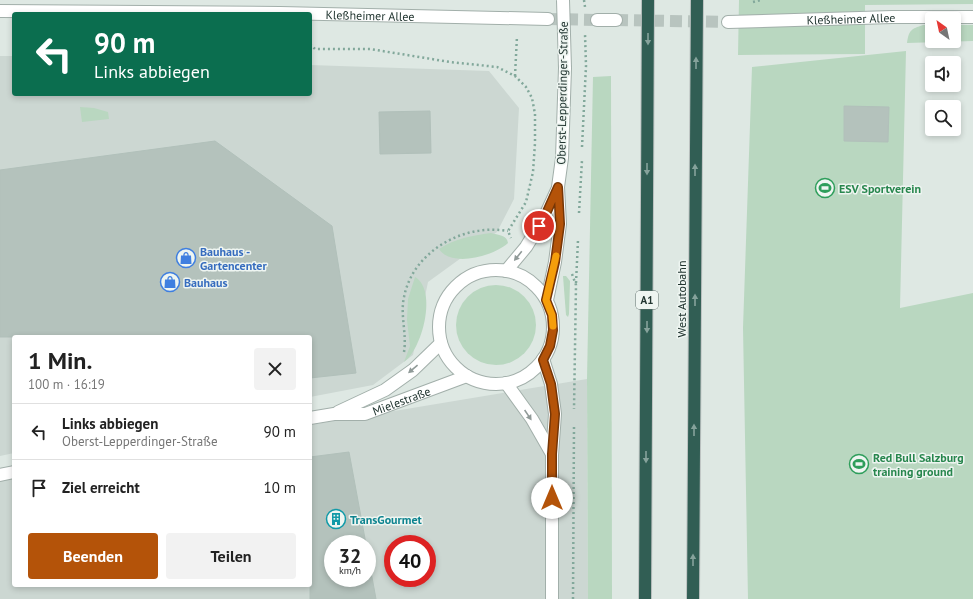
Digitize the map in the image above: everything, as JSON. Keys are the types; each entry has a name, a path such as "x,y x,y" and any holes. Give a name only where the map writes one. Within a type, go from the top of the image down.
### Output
{"highway":[{"name":"A1","path":"645,599 648,0"},
{"name":"West Autobahn","path":"693,599 696,0"}],"street":[{"name":"Oberst-Lepperdinger-Straße","path":"546,300 555,262 560,224 558,187 562,158 565,68 563,0"},
{"name":"Kleßheimer Allee","path":"0,11 140,12"},
{"name":"Kleßheimer Allee","path":"312,14 548,20"},
{"name":"Kleßheimer Allee","path":"728,22 973,17"},
{"path":"597,20 616,20"},
{"name":"Oberst-Lepperdinger-Straße","path":"506,271 526,247 545,216 558,187"},
{"path":"492,270 506,271 522,276 536,286 546,300 552,315 553,330 550,346 543,360 533,370 520,378 506,383 493,384 480,381 467,376 456,367 447,356 441,343 439,329 440,314 445,301 464,279 477,273 492,270"},
{"name":"Mielestraße","path":"334,414 385,390 413,370 441,343"},
{"path":"543,360 551,384 555,414 552,454 552,599"},
{"name":"Mielestraße","path":"312,418 334,414 365,414 467,376"},
{"path":"506,383 532,419 552,454"},
{"path":"0,475 12,472"}],"path":[{"path":"515,76 518,18"},
{"path":"312,46 315,49 370,50 450,62 497,67 515,76 526,88 532,98 535,114 534,158 533,172 526,202 508,231"},
{"path":"404,354 405,332 402,315 404,297 410,280 420,263 435,249 456,237 474,231 489,229 508,231"},
{"path":"508,231 510,237 526,247"}],"shaded area":[{"path":"0,56 12,56 12,96 312,96 312,65 489,71 519,108 514,199 497,232 428,282 413,355 373,385 312,397 312,335 12,335 12,453 0,456"},
{"path":"587,379 588,599 0,599 0,476 12,474 12,587 312,587 312,425"}],"green space":[{"path":"739,0 973,0 973,4 865,5 865,54 738,55"},
{"path":"925,25 925,42 907,43 911,31"},
{"path":"961,25 973,25 973,41 961,41"},
{"name":"Red Bull Salzburg training ground","path":"906,51 900,308 973,293 973,599 748,599 743,328 752,67"},
{"path":"611,76 612,599 588,599 587,379 593,77"},
{"path":"80,107 94,108 108,112 109,119 82,122"},
{"path":"491,233 506,238 508,243 502,248 483,256 462,259 445,255 439,249 445,245 470,236"},
{"path":"563,276 566,276 570,281 568,317 566,315"},
{"path":"415,277 422,284 426,294 425,320 417,345 411,355 404,362 410,346 407,320 408,299"},
{"path":"496,285 511,288 524,297 533,310 536,325 533,340 524,353 511,362 496,365 481,362 468,353 459,340 456,325 459,310 468,297 481,288"}],"building":[{"path":"844,106 889,107 888,142 844,141"},
{"path":"430,111 431,153 380,154 379,112"},
{"name":"Bauhaus","path":"215,141 332,226 356,373 312,378 312,335 12,335 12,337 0,337 0,170"},
{"path":"349,452 364,535 324,535 324,587 374,587 376,599 310,599 310,587 312,587 312,457"}],"tunnel":[{"path":"548,19 597,20"},
{"path":"616,20 728,22"}],"slow traffic":[{"path":"553,326 552,315 546,300 556,256"}],"place":[{"name":"ESV Sportverein","path":"825,188"},
{"name":"Bauhaus - Gartencenter","path":"186,258"},
{"name":"Bauhaus","path":"170,282"},
{"name":"Red Bull Salzburg training ground","path":"859,464"},
{"name":"TransGourmet","path":"336,519"}],"route":[{"path":"539,226 558,187 560,224 555,262 546,300 552,315 553,330 550,346 543,360 551,384 555,414 552,454 552,498"}]}
